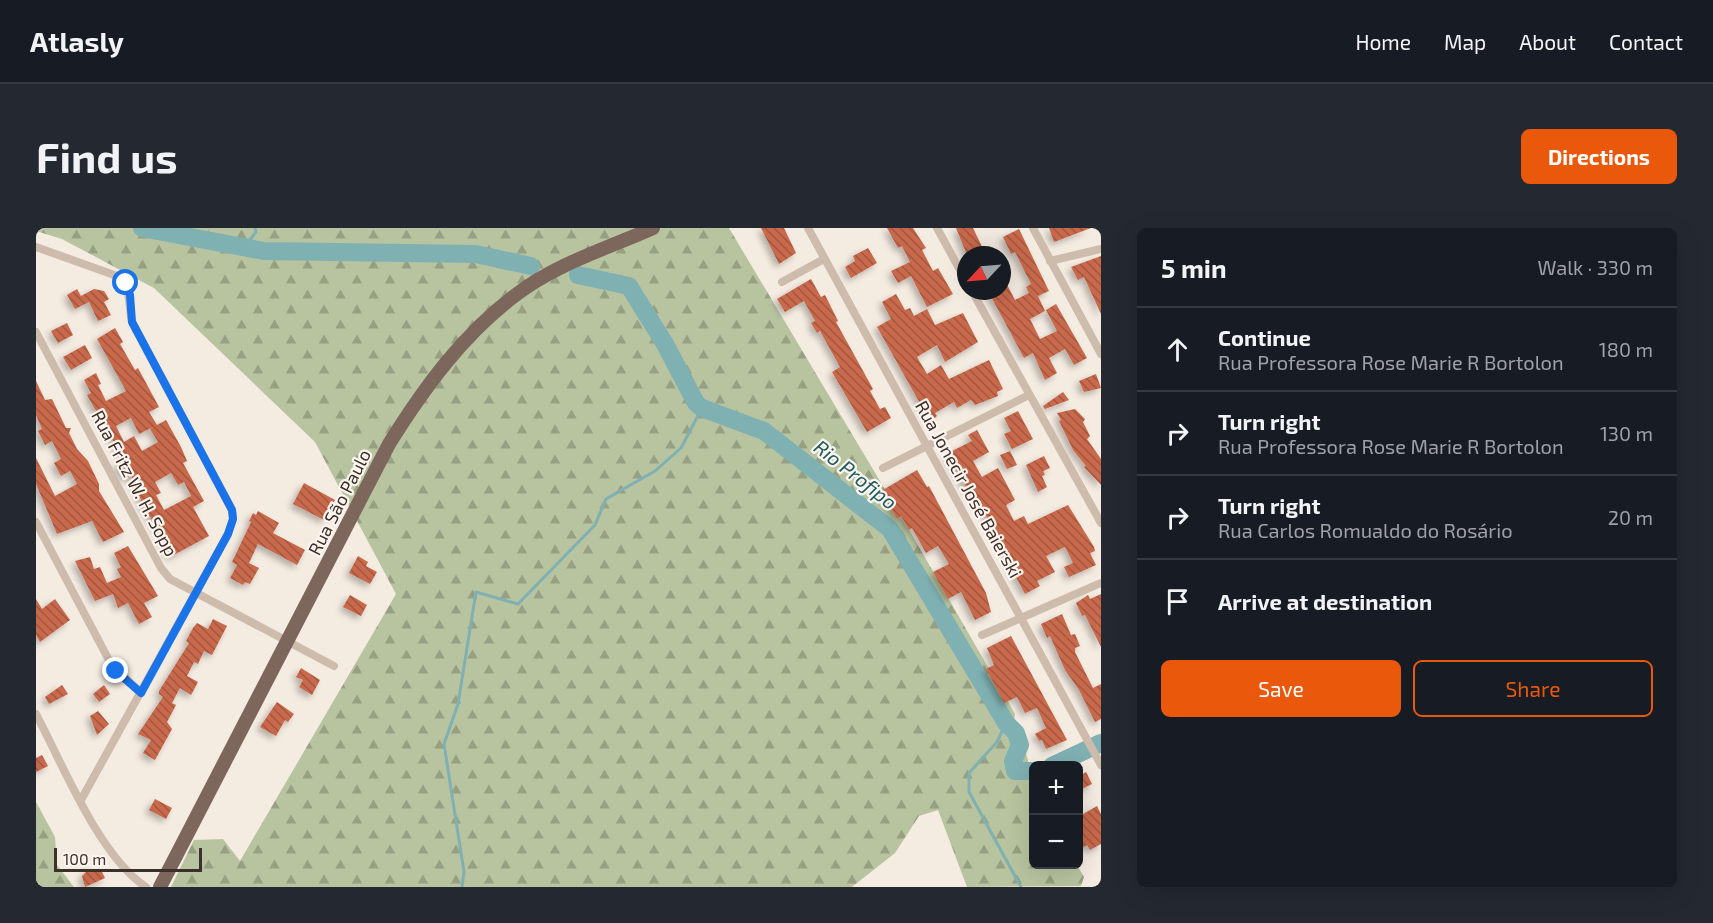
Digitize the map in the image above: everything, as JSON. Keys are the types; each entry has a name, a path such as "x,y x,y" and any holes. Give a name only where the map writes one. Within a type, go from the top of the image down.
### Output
{"main road":[{"name":"Rua São Paulo","path":"160,887 389,444 421,392 482,324 518,293 558,270 653,228"}],"street":[{"name":"Rua Jonecir José Baierski","path":"808,228 1100,764"},
{"path":"937,228 957,265"},
{"path":"1034,228 1101,354"},
{"path":"36,247 117,276 126,283 130,295 132,322 232,510 231,526 81,800"},
{"path":"1050,261 1101,249"},
{"path":"782,282 824,259"},
{"path":"977,300 1101,523"},
{"name":"Rua Fritz W. H. Sopp","path":"36,332 161,568 170,579 334,666"},
{"path":"883,468 1029,395"},
{"path":"36,522 111,664 141,693"},
{"path":"982,635 1101,582"},
{"path":"36,714 115,860 146,887"}],"green space":[{"path":"36,228 729,228 908,528 1015,714 1012,742 1026,753 1029,765 1029,869 1079,869 1084,877 1081,886 967,887 938,810 919,816 895,853 852,887 171,887 194,840 223,839 240,861 396,594 315,442 154,288 62,239 36,231"},
{"path":"36,802 55,837 57,865 74,887 36,887"}],"building":[{"path":"761,228 784,228 796,253 779,264"},
{"path":"887,228 913,228 926,248 922,250 933,271 938,268 953,294 927,307 911,276 898,283 891,271 910,262 902,246 898,248"},
{"path":"956,228 973,228 982,246 963,246"},
{"path":"1049,228 1091,228 1054,242"},
{"path":"1019,229 1049,291 1038,296 1045,311 1030,319 1040,339 1057,331 1046,310 1056,304 1087,358 1074,365 1065,349 1049,358 1057,373 1045,380 1033,353 1024,358 993,300 1011,300 1011,292 1015,300 1029,293 1026,287 1031,284 1015,252 1011,254 1011,246 1007,246 1003,237"},
{"path":"868,248 877,263 851,278 845,267 855,261 853,256"},
{"path":"1101,256 1101,314 1084,277 1078,280 1071,267"},
{"path":"811,279 821,297 825,295 838,321 836,322 873,389 870,391 880,409 885,407 891,418 867,432 832,372 840,367 820,331 817,333 811,323 815,321 804,301 785,312 777,299"},
{"path":"77,289 81,296 94,289 104,291 109,299 104,302 111,315 98,321 89,302 75,309 67,295"},
{"path":"896,294 905,310 910,308 914,316 927,309 935,325 963,313 978,342 945,362 937,345 917,357 927,374 941,365 949,379 989,360 1003,389 997,392 998,396 975,405 971,400 957,408 954,402 935,413 937,416 930,421 877,327 891,319 882,302"},
{"path":"67,323 73,335 58,343 51,331"},
{"path":"115,328 123,342 120,344 135,370 138,368 159,407 149,412 157,425 166,420 187,461 183,463 204,501 193,507 209,536 170,557 164,544 166,543 143,505 131,475 124,479 116,465 124,460 87,395 91,393 84,380 96,373 101,384 98,385 106,401 126,391 97,339","holes":["131,418 139,434 153,427 150,429 158,442 142,451 134,436 124,442 116,426","171,473 178,485 184,482 191,496 164,510 156,495 161,493 155,482"]},
{"path":"85,345 92,358 71,370 63,357"},
{"path":"1096,374 1101,388 1084,392 1079,381"},
{"path":"36,381 45,400 52,399 66,428 71,428 69,433 77,449 88,461 99,484 99,491 124,532 103,542 92,521 57,534 36,484 36,458 55,496 77,484 70,471 61,476 54,463 61,459 52,441 45,445 38,431 42,429 36,415"},
{"path":"1063,392 1069,400 1045,409 1043,406"},
{"path":"1075,409 1085,419 1083,422 1090,436 1087,439 1101,459 1101,485 1084,467 1086,466 1073,450 1059,421 1061,420 1057,413"},
{"path":"1018,411 1033,439 1012,449 1004,434 1011,431 1004,418"},
{"path":"977,430 989,452 973,461 982,477 998,468 1015,500 1006,505 1014,521 1024,516 1028,524 1068,505 1094,547 1095,551 1090,553 1096,565 1069,577 1064,567 1073,563 1065,547 1046,556 1055,572 1037,581 1040,586 1025,594 1010,566 1013,565 975,496 973,498 946,454 972,441 968,435"},
{"path":"1010,451 1017,465 1007,469 1000,455"},
{"path":"1044,456 1050,468 1043,471 1045,475 1042,476 1047,487 1038,492 1026,465"},
{"path":"917,470 927,487 929,486 986,593 991,612 975,620 961,592 948,599 933,572 949,564 938,546 926,553 912,528 909,530 901,516 897,519 881,491"},
{"path":"304,483 335,500 324,520 293,504"},
{"path":"258,511 279,523 273,533 305,550 297,565 258,544 249,563 259,568 250,584 245,582 243,585 230,578 237,565 232,562 253,513 256,515"},
{"path":"128,546 158,596 144,603 152,617 139,624 128,603 118,608 113,594 95,601 75,561 90,557 94,569 100,567 107,583 121,577 117,569 121,567 114,553"},
{"path":"358,556 368,562 366,566 377,572 370,584 349,573"},
{"path":"1101,594 1101,647 1085,615 1082,616 1076,603 1088,595 1090,599"},
{"path":"350,595 367,605 361,616 343,607"},
{"path":"36,599 42,609 55,599 70,620 40,642 36,635"},
{"path":"1062,614 1071,635 1075,634 1080,646 1075,648 1075,652 1093,688 1101,684 1101,719 1095,722 1079,690 1065,670 1050,636 1047,638 1041,624"},
{"path":"213,619 227,626 212,655 204,651 198,664 194,662 187,676 198,682 191,695 180,688 172,703 176,705 167,722 172,729 155,760 143,753 151,740 138,734 163,697 159,691 189,643 186,641 193,628 197,623 208,629"},
{"path":"1011,636 1067,740 1046,749 1042,740 1039,741 1035,734 1046,728 1037,708 1025,713 1017,697 1004,703 986,669 994,665 987,648"},
{"path":"301,668 320,680 312,695 299,687 303,680 296,677"},
{"path":"62,685 68,694 49,704 45,697"},
{"path":"104,685 110,694 99,702 93,694"},
{"path":"277,702 294,714 288,722 285,720 276,736 260,727"},
{"path":"98,711 109,724 97,735 90,716"},
{"path":"42,755 48,766 36,772 36,758"},
{"path":"1086,772 1092,784 1083,788 1083,774"},
{"path":"155,799 172,808 166,819 149,810"},
{"path":"1097,806 1101,814 1101,844 1090,850 1087,845 1083,848 1083,814"},
{"path":"89,869 102,872 105,878 85,887 82,876"}],"waterway":[{"name":"Rio Profipo","path":"142,228 264,251 476,254 531,266"},
{"path":"244,247 256,232 255,228"},
{"name":"Rio Profipo","path":"578,275 629,286 665,344 696,403 702,408 764,431 890,529 1006,723 1016,733 1020,745 1013,761 1015,771 1029,771"},
{"path":"462,887 464,872 444,744 458,704 476,592 518,604 595,525 606,499 655,471 681,448 702,408"},
{"path":"1006,723 997,742 969,773 969,792 1021,887"},
{"name":"Rio Profipo","path":"1063,761 1101,743"}],"route":[{"path":"116,671 141,693 228,534 233,519 232,510 132,322 130,295 126,283"}]}
